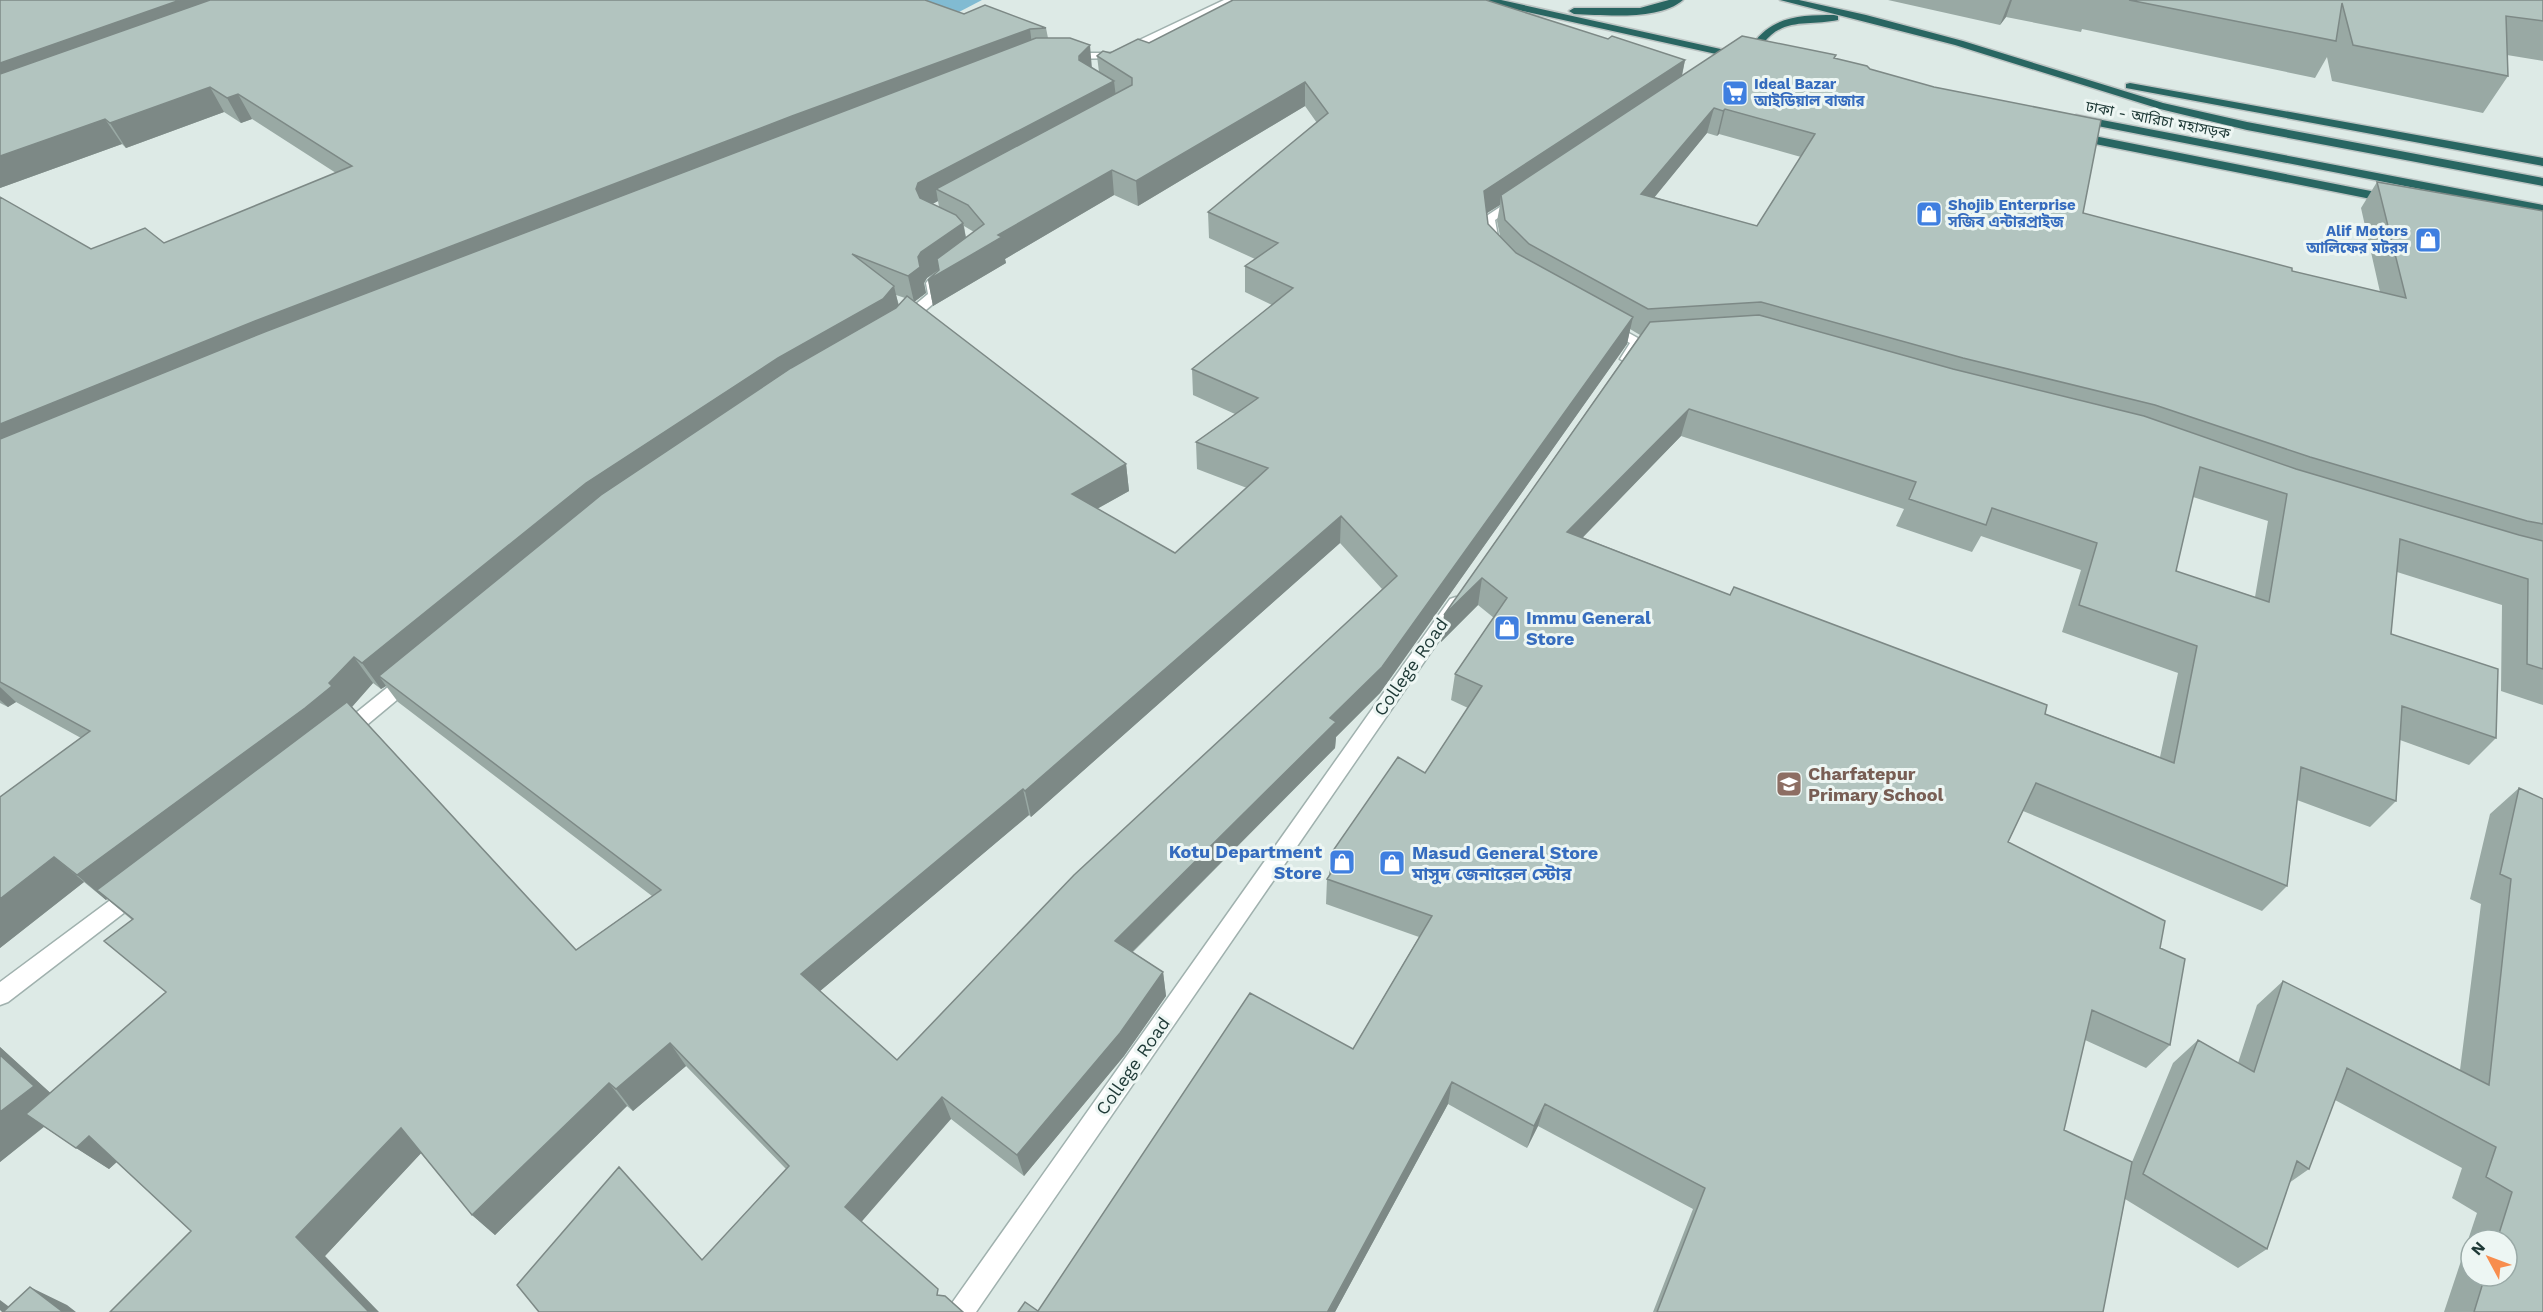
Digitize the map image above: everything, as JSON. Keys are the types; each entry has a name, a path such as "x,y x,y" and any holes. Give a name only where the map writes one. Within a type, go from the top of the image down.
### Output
{"highway":[{"path":"1487,0 1732,55 1780,63 1765,56 1758,44 1763,34 1773,26 1794,20 1816,18 1866,18"},
{"path":"1525,9 1644,12 1678,0"},
{"name":"ঢাকা - আরিচা মহাসড়ক","path":"1785,0 1866,18 1959,43 2160,106 2247,126 2543,182"},
{"path":"2025,65 2127,86 2543,162"},
{"name":"ঢাকা - আরিচা মহাসড়ক","path":"2063,117 2543,209"},
{"path":"2065,134 2403,202"}],"street":[{"path":"1098,73 1114,56 1232,0"},
{"path":"1712,68 1732,55"},
{"path":"1049,57 1114,56"},
{"path":"1506,261 1492,248 1488,219 1536,186"},
{"path":"886,336 896,330 907,317 935,295 933,283 953,267"},
{"path":"1589,314 1644,342 1618,372"},
{"name":"College Road","path":"961,1312 1467,587"},
{"path":"335,741 425,666"},
{"path":"0,995 147,884"}],"water":[{"path":"920,0 982,0 959,12"}],"building":[{"path":"0,0 180,0 0,63"},
{"path":"210,0 925,0 964,14 985,5 1046,28 1030,29 792,116 255,321 0,424 0,197 91,249 145,228 164,243 352,166 238,94 227,98 210,87 110,123 105,119 0,156 0,74"},
{"path":"1233,0 1486,0 1608,39 1612,36 1685,60 1484,191 1488,224 1516,253 1633,317 1382,667 1330,718 1336,722 1115,941 1163,972 1120,1033 1017,1155 942,1097 845,1207 938,1289 937,1295 945,1296 963,1312 539,1312 517,1285 619,1167 702,1260 789,1166 670,1043 616,1089 609,1083 472,1215 401,1128 296,1237 369,1312 110,1312 191,1231 89,1136 76,1148 26,1114 166,992 104,941 133,919 97,890 347,702 576,950 661,890 379,676 601,495 791,368 896,308 907,296 1126,464 1072,494 1175,553 1268,468 1196,442 1258,398 1192,369 1293,288 1245,266 1278,243 1208,212 1328,113 1305,82 1136,181 1112,170 998,235 1002,237 928,280 939,270 937,259 984,224 968,205 936,189 1132,85 1132,78 1097,56 1103,51 1110,53 1138,39 1149,43","holes":["1341,516 1397,576 1074,875 897,1060 801,974 1023,789 1025,791"]},
{"path":"2129,0 2543,0 2543,21 2506,16 2508,76 2353,45 2342,3 2336,41"},
{"path":"1742,36 1836,55 1834,58 1934,87 2101,120 2083,213 2292,268 2292,271 2406,298 2377,182 2543,211 2543,524 2310,457 2155,405 1963,358 1761,302 1648,309 1529,244 1505,220 1501,195","holes":["1714,108 1723,111 1725,109 1815,134 1757,226 1641,194"]},
{"path":"1036,38 1070,38 1090,45 1079,56 1079,60 1114,81 918,183 916,189 920,198 956,215 963,223 921,252 918,257 920,267 908,276 852,254 894,286 883,299 778,358 586,483 362,663 354,657 329,683 332,686 305,708 77,875 54,857 0,899 0,797 90,731 0,682 0,439 267,331"},
{"path":"1759,315 1953,369 2144,416 2296,469 2543,541 2543,669 2527,664 2528,579 2400,539 2391,634 2498,669 2496,738 2402,706 2396,801 2301,767 2287,886 2036,783 2008,842 2165,921 2160,948 2185,959 2170,1045 2092,1010 2064,1130 2132,1162 2103,1312 1657,1312 1705,1188 1545,1104 1534,1126 1452,1082 1328,1311 1330,1312 1018,1312 1025,1302 1038,1311 1250,993 1353,1049 1432,916 1327,879 1339,861 1330,855 1398,757 1425,773 1482,686 1455,674 1507,598 1482,578 1444,615 1650,322","holes":["1689,409 1916,482 1909,499 1986,525 1992,508 2097,543 2079,605 2197,646 2174,763 2045,714 2047,705 1734,587 1730,595 1567,532","2200,467 2287,494 2269,602 2176,571"]},
{"path":"2519,788 2543,799 2543,1312 2474,1312 2481,1288 2519,1288 2519,1228 2501,1228 2512,1192 2486,1177 2496,1147 2347,1068 2309,1169 2297,1161 2267,1249 2143,1174 2198,1040 2254,1072 2283,981 2489,1085 2511,879 2500,874"},
{"path":"0,1055 34,1086 0,1112"},
{"path":"30,1287 63,1312 3,1312"}],"place":[{"name":"Ideal Bazar আইডিয়াল বাজার","path":"1735,93"},
{"name":"Shojib Enterprise সজিব এন্টারপ্রাইজ","path":"1929,214"},
{"name":"Alif Motors আলিফের মটরস","path":"2428,240"},
{"name":"Immu General Store","path":"1507,628"},
{"name":"Charfatepur Primary School","path":"1789,784"},
{"name":"Kotu Department Store","path":"1342,862"},
{"name":"Masud General Store মাসুদ জেনারেল স্টোর","path":"1392,863"}]}
